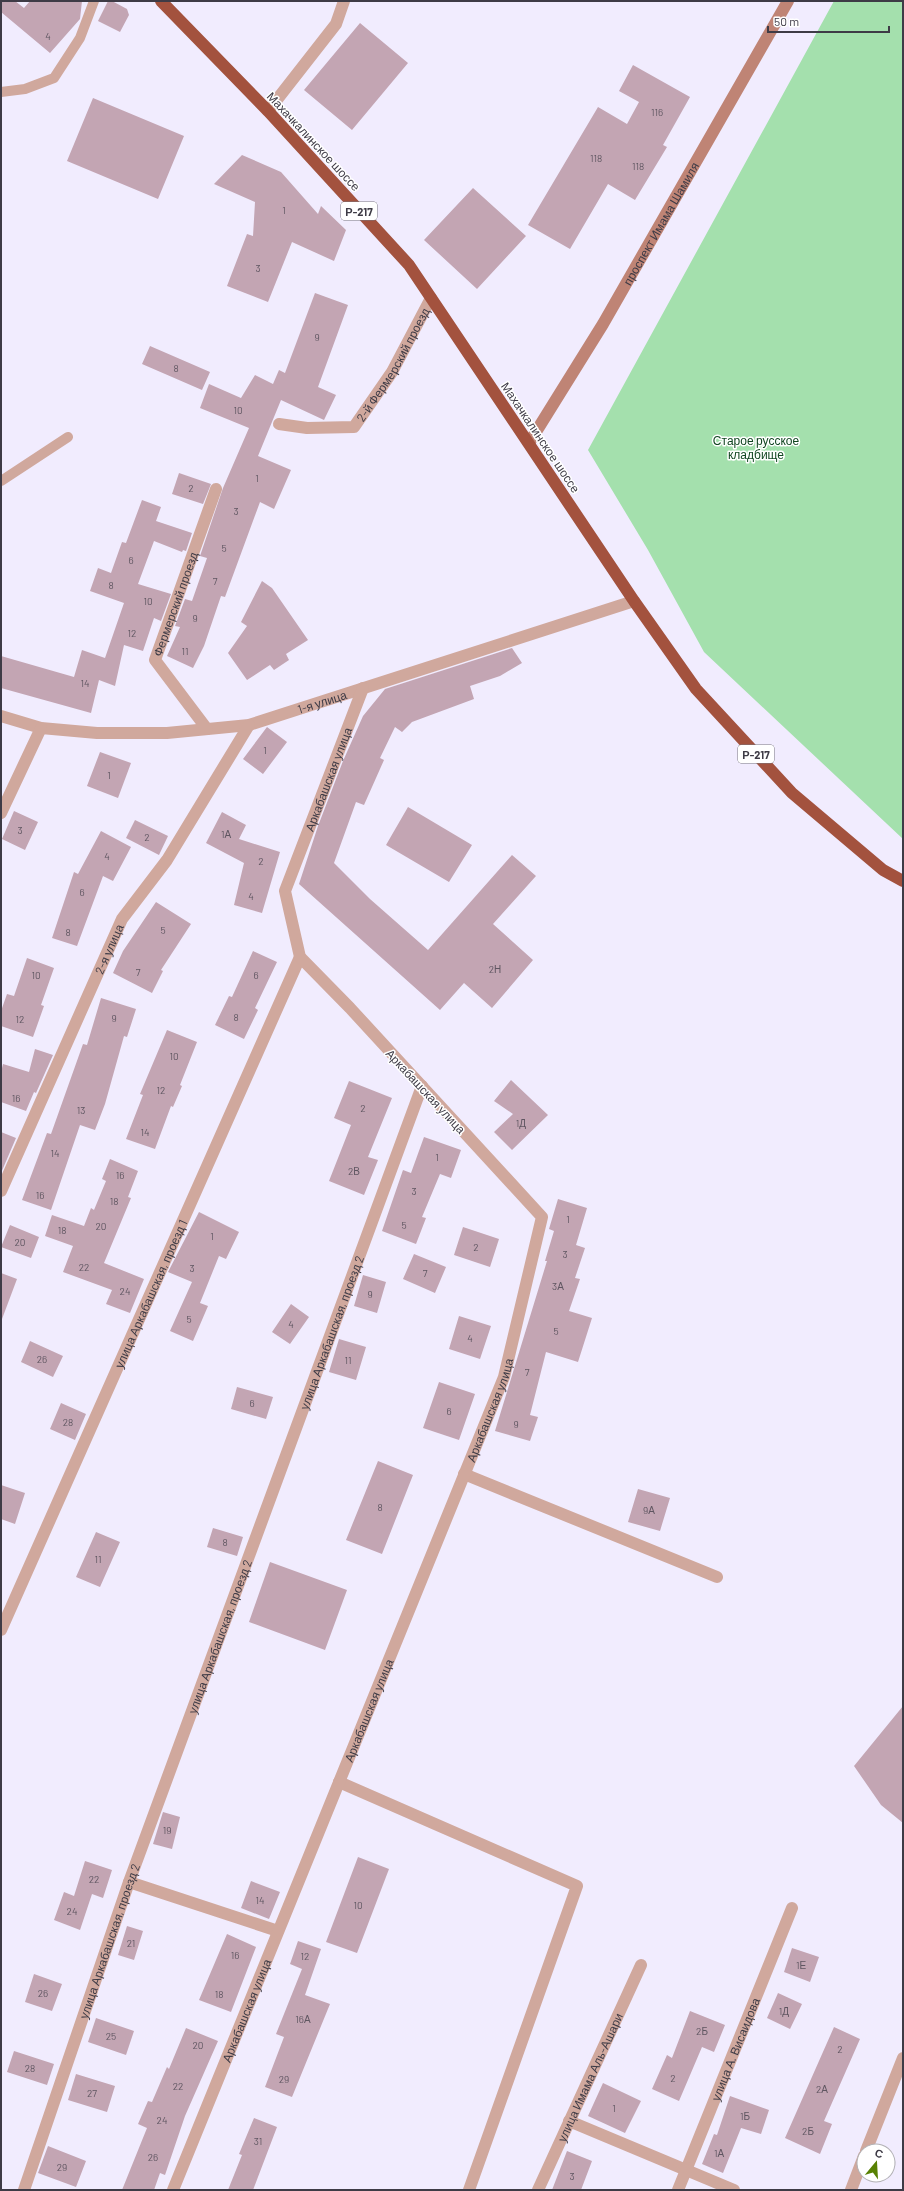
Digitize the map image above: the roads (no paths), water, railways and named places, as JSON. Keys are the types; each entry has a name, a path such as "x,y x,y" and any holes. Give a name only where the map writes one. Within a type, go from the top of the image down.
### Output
{"highway":[{"name":"Махачкалинское шоссе","path":"161,1 268,111 409,265 634,601 696,688 792,793 883,870 903,881"}],"main road":[{"name":"проспект Имама Шамиля","path":"529,443 604,324 788,1"}],"street":[{"path":"268,111 336,24 344,1"},
{"name":"2-й Фермерский проезд","path":"279,424 307,428 354,427 392,372 431,298"},
{"name":"Фермерский проезд","path":"207,729 155,660 216,489"},
{"name":"1-я улица","path":"1,716 42,728 97,733 167,733 249,725 634,601"},
{"name":"Аркабашская улица","path":"173,2190 504,1377 542,1217 422,1086 300,957 285,891 363,688"},
{"name":"2-я улица","path":"1,1191 122,918 167,860 249,725"},
{"path":"1,813 42,728"},
{"name":"улица Аркабашская, проезд 1","path":"1,1630 300,957"},
{"name":"улица Аркабашская, проезд 2","path":"24,2190 129,1882 422,1086"},
{"path":"464,1474 718,1577"},
{"path":"339,1782 577,1886 469,2190"},
{"path":"129,1882 278,1931"},
{"name":"улица А. Висаидова","path":"678,2190 792,1908"},
{"name":"улица Имама Аль-Ашари","path":"538,2190 641,1965"},
{"path":"869,2143 903,2058"},
{"path":"569,2121 734,2190"},
{"path":"851,2190 856,2177"}],"lane":[{"path":"1,92 25,89 54,78 80,38 94,1"},
{"path":"1,481 68,437"}],"park label":[{"name":"Старое русское кладбище","path":"756,447"}]}
